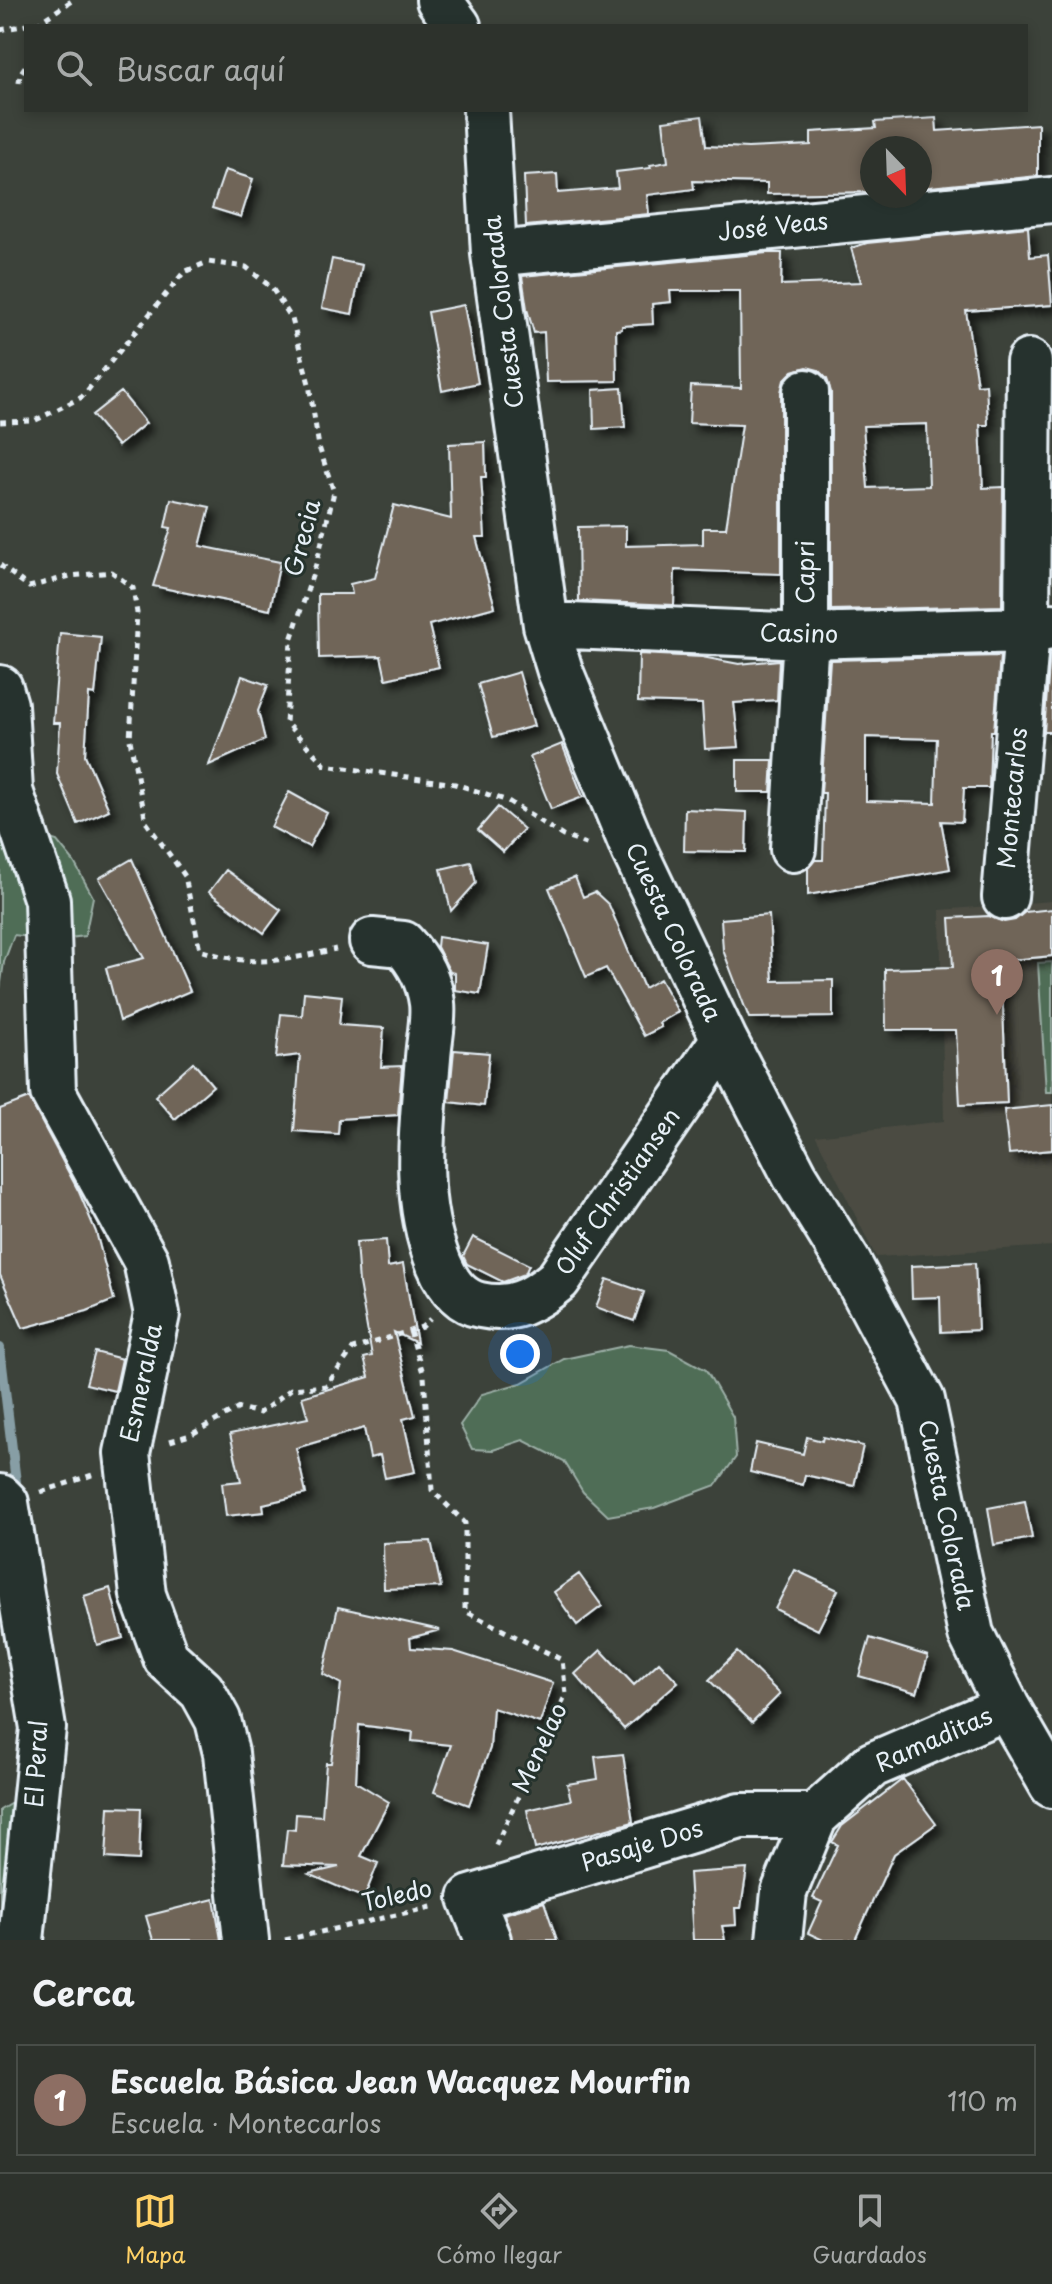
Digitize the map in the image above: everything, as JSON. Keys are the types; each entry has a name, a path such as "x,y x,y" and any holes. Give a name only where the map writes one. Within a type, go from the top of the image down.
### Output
{"street":[{"path":"439,0 457,24"},
{"name":"Cuesta Colorada","path":"486,112 494,254 546,625 560,671 634,850 724,1039 795,1176 848,1262 922,1400 971,1634 1007,1707 1052,1785"},
{"name":"José Veas","path":"494,254 1052,200"},
{"name":"Montecarlos","path":"1005,897 1040,628 1029,362"},
{"name":"Capri","path":"793,849 806,636 806,392"},
{"name":"Casino","path":"546,625 806,636 1040,628"},
{"name":"Esmeralda","path":"0,688 5,705 10,791 47,900 53,1092 146,1261 157,1314 127,1453 143,1595 166,1658 202,1691 218,1720 226,1753 246,1940"},
{"path":"372,941 403,944 419,962 432,1003 420,1157 422,1203 433,1249 447,1283 458,1293"},
{"name":"Oluf Christiansen","path":"458,1293 471,1303 514,1307 558,1280 724,1039"},
{"name":"El Peral","path":"3,1500 43,1728 21,1940"},
{"name":"Ramaditas","path":"779,1940 784,1892 815,1816 872,1765 1007,1707"},
{"name":"Pasaje Dos","path":"471,1898 740,1816 815,1816"},
{"path":"471,1898 488,1940"}],"path":[{"path":"33,24 73,0"},
{"path":"48,24 51,14"},
{"path":"1,30 24,26"},
{"path":"19,83 24,68"},
{"name":"Grecia","path":"0,422 34,421 82,397 184,272 208,262 246,267 272,288 292,319 309,384 319,447 334,492 317,561 291,640 286,723 325,765 455,784 508,801 563,836 589,846 634,850"},
{"path":"0,565 29,587 70,576 112,572 133,588 137,613 130,740 146,822 185,876 200,950 229,960 262,963 372,941"},
{"path":"3,1500 88,1477 127,1453 190,1435 239,1408 260,1413 291,1389 326,1386 353,1349 422,1327 458,1293"},
{"name":"Menelao","path":"410,1331 424,1376 432,1490 465,1523 465,1611 562,1660 566,1694 471,1898"},
{"name":"Toledo","path":"285,1940 471,1898"}],"shaded area":[{"path":"1052,901 1052,1246 876,1257 816,1136 944,1121 940,910"}],"green space":[{"path":"0,824 57,841 74,862 93,897 85,936 53,940 14,935 4,962 0,989"},
{"path":"1052,962 1052,1092 1046,1092 1038,963"},
{"path":"629,1345 669,1350 706,1370 733,1417 736,1457 716,1485 654,1508 608,1516 583,1492 564,1461 523,1440 493,1450 472,1449 460,1425 482,1394 521,1383 564,1359"},
{"path":"25,1795 0,1940 0,1810"}],"building":[{"path":"702,116 706,146 748,148 811,145 811,132 876,128 875,122 936,118 937,131 1038,124 1038,176 932,187 932,136 860,136 860,192 767,194 767,183 693,181 694,189 647,195 649,214 526,226 524,176 557,174 558,193 618,188 616,172 651,168 650,165 668,162 663,121"},
{"path":"225,170 253,179 241,217 212,208"},
{"path":"1028,227 1030,257 1048,255 1052,305 966,311 977,385 986,384 988,425 980,425 983,488 1003,487 1002,606 831,610 831,392 827,379 818,370 807,367 793,371 784,380 781,392 781,574 675,570 674,605 579,601 578,527 626,526 626,546 703,544 703,528 726,528 742,425 689,423 691,386 741,388 740,291 670,291 671,302 652,304 653,324 622,326 622,329 616,330 617,381 546,382 544,332 534,333 522,276 782,253 781,285 861,282 851,248 867,243","holes":["927,424 929,486 868,488 863,426"]},
{"path":"332,259 362,265 352,314 322,308"},
{"path":"464,305 478,383 442,391 428,312"},
{"path":"622,388 625,427 594,429 593,390"},
{"path":"121,392 146,423 118,446 92,415"},
{"path":"485,442 486,477 481,477 485,537 476,537 495,607 429,625 439,667 386,679 381,656 319,658 318,594 352,594 350,584 375,578 394,505 451,519 449,444"},
{"path":"171,499 210,507 200,546 280,562 270,610 153,586 171,528 165,527"},
{"path":"60,633 101,637 95,695 89,694 85,755 109,810 78,824 57,774 60,723 53,723"},
{"path":"1050,652 1052,732 1044,732"},
{"path":"639,654 702,657 739,664 779,660 777,700 734,703 739,747 705,749 702,704 638,702"},
{"path":"1000,656 994,731 991,731 989,788 964,788 962,822 941,821 950,869 808,895 808,868 815,860 823,860 825,793 821,793 830,660","holes":["866,737 937,739 935,803 866,801"]},
{"path":"519,672 534,726 493,737 478,684"},
{"path":"242,676 268,685 258,711 265,740 209,765"},
{"path":"562,744 583,797 551,809 530,757"},
{"path":"737,760 773,760 771,792 737,792"},
{"path":"289,792 327,813 309,847 271,827"},
{"path":"498,807 524,829 503,852 478,830"},
{"path":"685,809 747,812 746,852 684,851"},
{"path":"132,859 190,991 120,1021 106,968 144,958 99,878"},
{"path":"471,862 476,883 451,911 441,869"},
{"path":"226,870 281,910 264,933 209,892"},
{"path":"575,877 583,897 595,892 609,905 644,988 660,979 678,1012 659,1023 661,1027 644,1036 606,968 586,977 549,888"},
{"path":"1052,909 1052,956 1001,961 1007,1103 960,1105 956,1030 886,1030 885,969 953,967 950,918 989,916 1004,922 1015,920 1025,912"},
{"path":"769,915 773,981 833,980 833,1017 749,1018 723,950 721,919"},
{"path":"438,937 488,945 480,994 455,990 455,973 450,972 437,947"},
{"path":"304,992 342,996 339,1025 384,1028 381,1067 402,1066 398,1115 339,1119 338,1134 294,1131 300,1055 276,1058 281,1014 302,1016"},
{"path":"454,1050 489,1053 484,1106 449,1102"},
{"path":"193,1062 213,1086 175,1119 155,1096"},
{"path":"29,1098 79,1192 96,1232 114,1300 87,1311 23,1328 0,1275 0,1109"},
{"path":"1052,1105 1052,1150 1009,1154 1004,1110"},
{"path":"473,1237 529,1265 525,1274 503,1282 467,1264 463,1256"},
{"path":"386,1240 388,1267 403,1264 417,1343 394,1332 415,1416 403,1419 415,1472 385,1478 380,1455 370,1458 364,1428 296,1448 306,1494 263,1504 264,1512 226,1516 222,1483 241,1481 230,1434 308,1418 302,1397 369,1377 364,1358 372,1356 359,1283 356,1242"},
{"path":"975,1263 978,1330 941,1332 940,1297 912,1298 911,1266"},
{"path":"607,1279 644,1292 634,1321 596,1307"},
{"path":"95,1352 122,1359 115,1391 86,1384"},
{"path":"807,1437 822,1441 823,1437 863,1446 854,1486 805,1475 803,1485 750,1472 756,1443 803,1454"},
{"path":"1025,1501 1032,1538 994,1545 988,1508"},
{"path":"431,1541 441,1587 384,1589 383,1543"},
{"path":"795,1570 838,1590 818,1630 775,1609"},
{"path":"579,1574 602,1606 577,1625 554,1592"},
{"path":"110,1588 123,1638 97,1645 84,1596"},
{"path":"338,1607 440,1630 410,1638 411,1648 453,1651 553,1683 540,1723 493,1708 490,1748 469,1805 434,1792 451,1745 412,1741 413,1732 359,1725 356,1782 389,1802 361,1856 378,1863 364,1898 309,1874 339,1867 283,1865 287,1829 295,1830 296,1814 322,1816 326,1763 331,1763 341,1684 323,1674"},
{"path":"870,1638 928,1656 917,1693 859,1676"},
{"path":"601,1650 634,1685 659,1662 678,1682 624,1729 575,1674"},
{"path":"737,1652 780,1694 752,1722 709,1680"},
{"path":"623,1754 633,1822 535,1849 527,1810 571,1800 567,1784 598,1779 595,1757"},
{"path":"903,1779 936,1824 894,1854 855,1940 823,1940 808,1933 822,1902 813,1898 838,1845 832,1842 842,1826"},
{"path":"109,1807 141,1808 139,1860 106,1858"},
{"path":"747,1869 741,1908 735,1908 736,1925 722,1926 725,1940 693,1940 689,1873"},
{"path":"214,1899 221,1940 153,1940 146,1916"},
{"path":"544,1902 557,1940 512,1940 504,1914"}],"waterway":[{"path":"0,1348 16,1482"}],"place":[{"name":"Escuela Básica Jean Wacquez Mourfin","path":"997,1015"}]}
